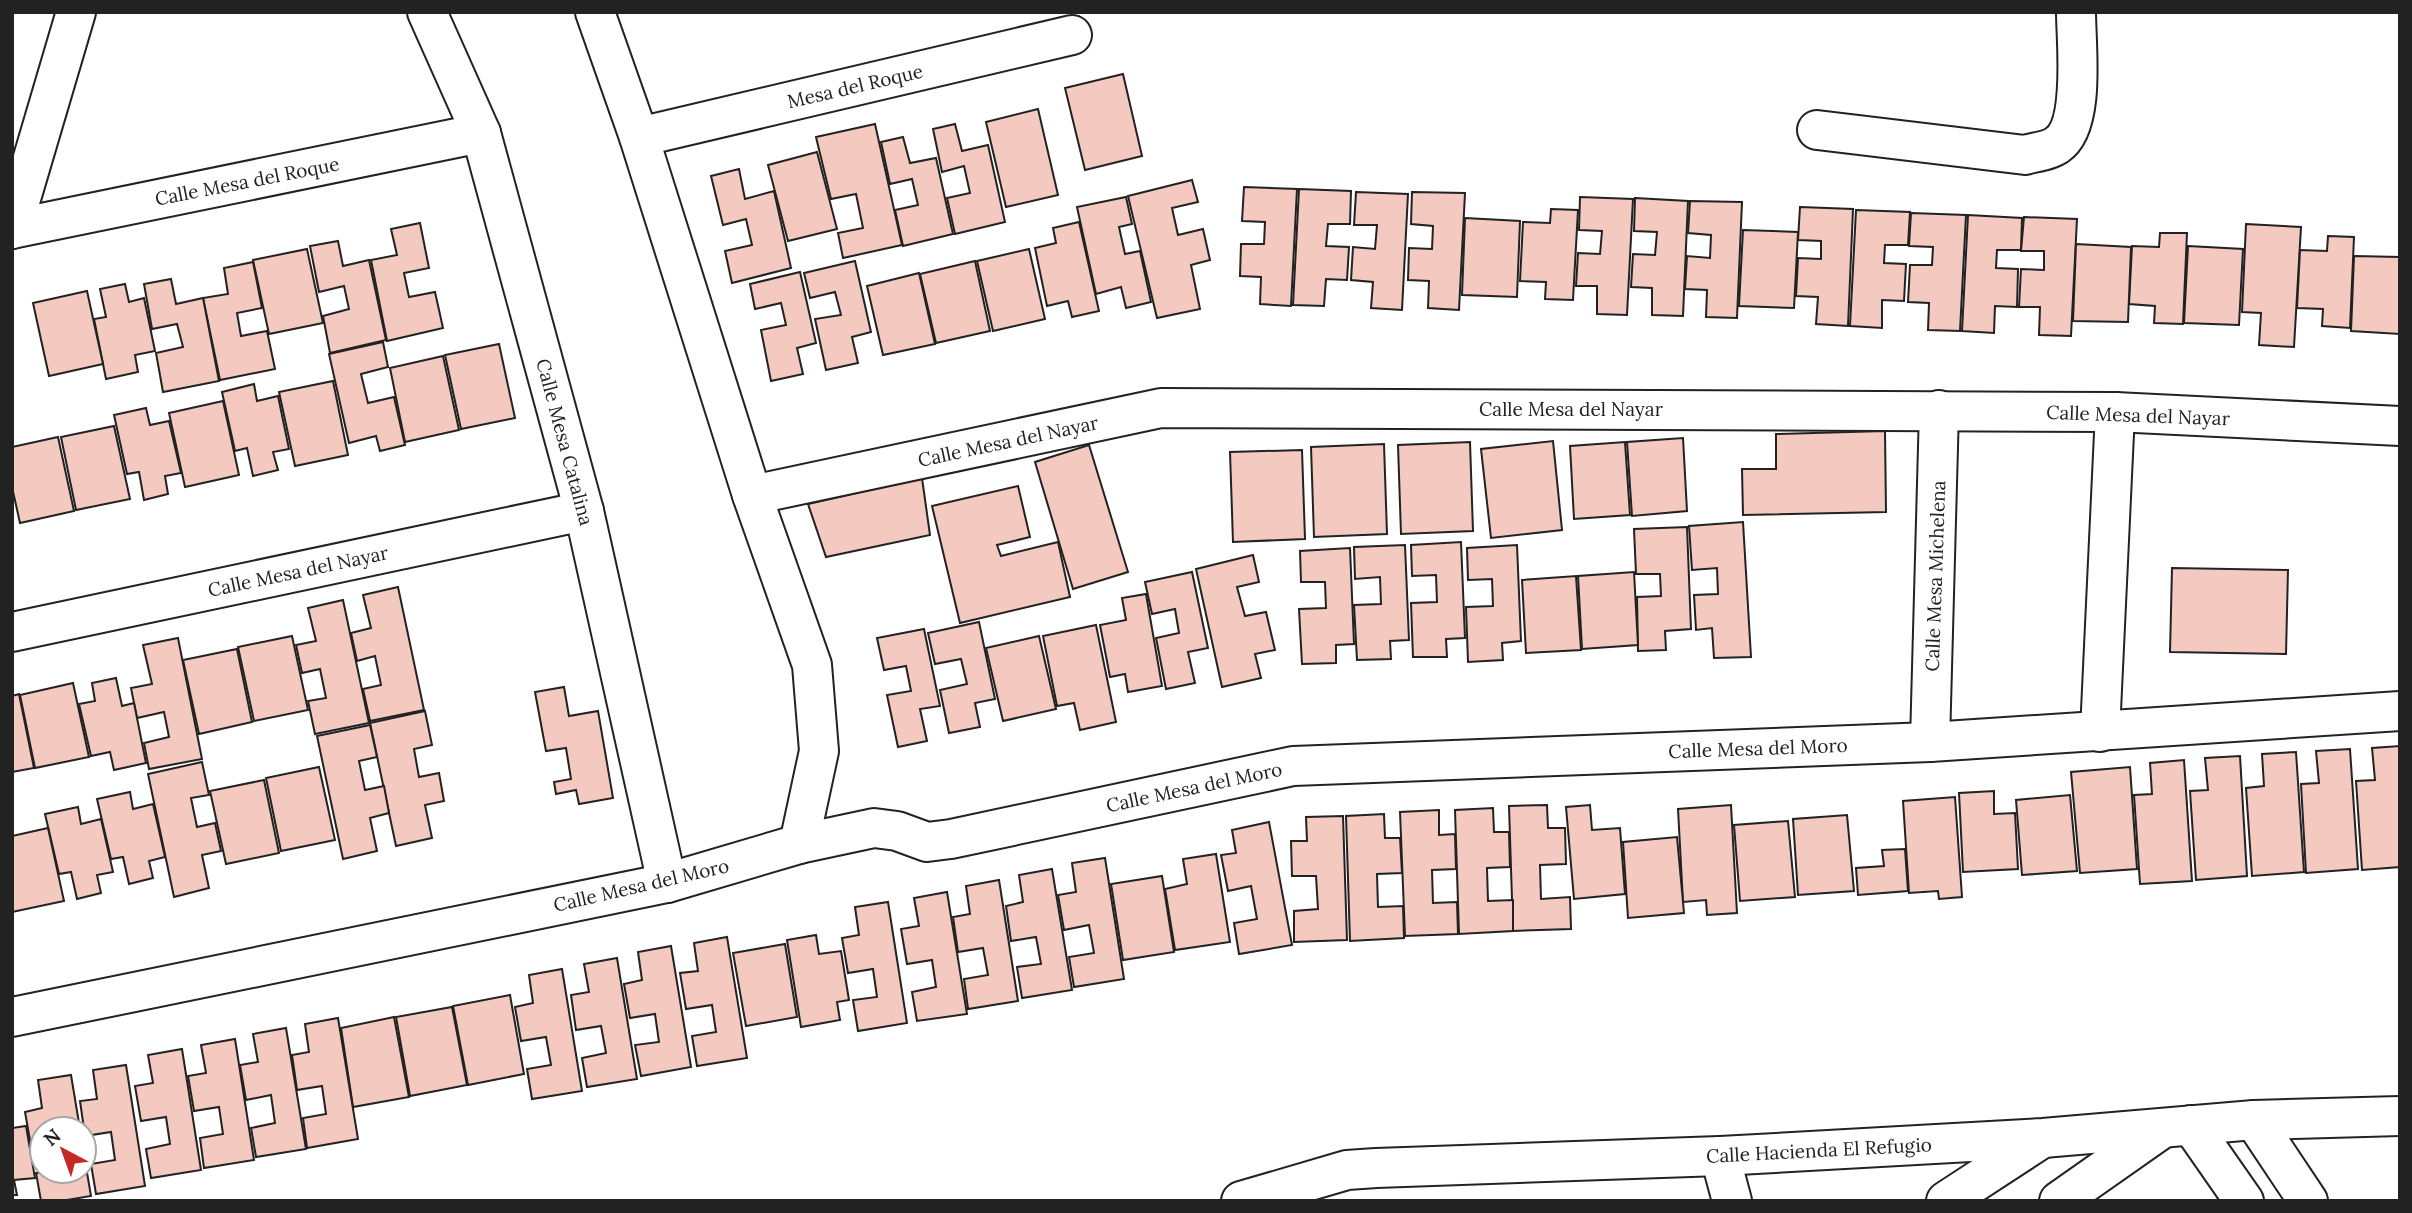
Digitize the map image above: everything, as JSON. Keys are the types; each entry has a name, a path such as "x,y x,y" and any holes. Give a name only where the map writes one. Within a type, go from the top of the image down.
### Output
{"street":[{"path":"12,229 76,12"},
{"name":"Calle Mesa Catalina","path":"427,12 481,133 584,510 667,883"},
{"path":"595,12 639,137 752,495 812,665 820,751 799,844"},
{"path":"1817,130 2025,155 2057,145 2072,127 2076,91 2076,12"},
{"name":"Mesa del Roque","path":"639,137 1072,35"},
{"name":"Calle Mesa del Roque","path":"12,229 481,133"},
{"name":"Calle Mesa del Nayar","path":"752,495 1161,408 2115,412 2400,426"},
{"name":"Calle Mesa Michelena","path":"1930,742 1939,410"},
{"path":"2100,732 2115,412"},
{"name":"Calle Mesa del Nayar","path":"12,632 584,510"},
{"name":"Calle Mesa del Moro","path":"12,1017 667,883 799,844 874,828 897,831 927,842 951,839 1293,766 1930,742 2400,711"},
{"name":"Calle Hacienda El Refugio","path":"1241,1201 1347,1170 1720,1156 2043,1138 2179,1125 2400,1116"},
{"path":"2254,1121 2308,1201"},
{"path":"2059,1201 2179,1125 2244,1201"},
{"path":"1946,1201 2043,1138"},
{"path":"1720,1156 1732,1201"}],"building":[{"path":"1123,74 1142,156 1085,170 1065,88"},
{"path":"1038,109 1058,195 1006,207 986,122"},
{"path":"875,124 902,245 843,258 838,233 863,228 856,194 831,199 816,137"},
{"path":"955,124 962,151 988,145 1005,222 955,234 947,198 970,193 964,166 942,172 933,129"},
{"path":"903,137 910,163 936,158 953,234 903,246 895,210 918,205 912,179 890,184 881,142"},
{"path":"817,152 837,229 788,241 768,165"},
{"path":"739,169 745,199 774,191 791,268 732,283 725,251 752,245 746,219 723,225 711,176"},
{"path":"1192,180 1198,202 1172,208 1178,235 1203,229 1210,260 1191,265 1200,309 1157,318 1128,196"},
{"path":"1244,187 1297,189 1291,306 1260,304 1261,277 1240,276 1241,244 1264,244 1265,222 1242,221"},
{"path":"1299,189 1351,191 1350,224 1328,224 1326,246 1349,247 1347,280 1326,279 1324,306 1293,305"},
{"path":"1356,192 1408,194 1402,310 1371,308 1373,282 1351,280 1353,247 1375,249 1377,225 1354,225"},
{"path":"1412,192 1465,193 1459,310 1428,308 1429,281 1408,280 1409,248 1432,249 1433,226 1411,224"},
{"path":"1126,197 1132,224 1119,227 1125,254 1140,251 1151,302 1126,308 1121,287 1096,294 1077,207"},
{"path":"1580,197 1633,199 1627,315 1597,314 1597,286 1576,286 1578,253 1600,254 1602,231 1579,230"},
{"path":"1635,198 1688,201 1683,316 1652,315 1652,288 1631,287 1633,254 1655,255 1657,232 1634,231"},
{"path":"1690,201 1742,202 1737,318 1706,317 1707,290 1685,289 1687,256 1710,258 1711,235 1688,233"},
{"path":"1800,207 1853,209 1848,326 1816,324 1818,297 1796,296 1798,258 1821,259 1821,241 1798,240"},
{"path":"1551,209 1578,210 1573,300 1545,299 1546,282 1520,281 1523,222 1550,223"},
{"path":"1856,210 1910,212 1908,245 1885,245 1884,263 1906,264 1904,301 1882,300 1882,328 1850,326"},
{"path":"1911,213 1966,215 1960,331 1928,330 1929,303 1908,302 1910,265 1932,265 1933,247 1909,246"},
{"path":"1968,215 2022,218 2021,250 1997,250 1996,268 2018,269 2017,307 1995,306 1994,333 1962,331"},
{"path":"2024,217 2077,219 2071,336 2039,335 2040,307 2019,307 2021,269 2044,270 2044,251 2021,251"},
{"path":"1465,218 1520,221 1517,297 1462,295"},
{"path":"1079,222 1099,311 1072,317 1068,301 1047,306 1035,248 1056,243 1053,228"},
{"path":"420,223 429,268 404,273 409,297 435,292 443,328 387,341 371,260 397,255 391,229"},
{"path":"2246,224 2301,227 2294,347 2259,345 2261,313 2242,312"},
{"path":"1743,230 1798,232 1794,308 1739,306"},
{"path":"2160,233 2187,233 2183,324 2154,323 2155,306 2129,304 2132,246 2159,247"},
{"path":"2328,236 2354,237 2350,328 2322,326 2323,309 2297,308 2300,250 2327,251"},
{"path":"338,241 343,266 369,260 386,340 330,353 323,316 349,309 344,286 319,292 310,246"},
{"path":"2076,244 2131,247 2128,322 2073,321"},
{"path":"2188,246 2243,249 2239,325 2184,323"},
{"path":"307,249 323,323 269,334 253,260"},
{"path":"1029,249 1045,319 993,331 977,261"},
{"path":"2354,256 2400,257 2400,334 2351,331"},
{"path":"855,261 871,332 852,337 858,363 826,370 815,319 841,315 835,292 810,298 804,273"},
{"path":"975,261 990,331 936,343 920,274"},
{"path":"253,262 262,308 237,313 241,336 267,331 275,369 220,380 203,298 228,294 224,268"},
{"path":"800,272 816,343 797,348 803,374 771,381 761,330 786,325 781,303 755,309 750,284"},
{"path":"919,273 935,344 883,355 867,286"},
{"path":"171,279 176,304 203,298 219,381 163,392 156,353 183,347 177,324 152,329 144,284"},
{"path":"125,284 129,302 144,298 155,351 135,355 138,372 106,379 94,319 106,317 100,289"},
{"path":"87,291 103,364 49,376 33,303"},
{"path":"383,342 388,367 361,374 368,403 394,397 405,445 380,451 376,436 349,443 329,354"},
{"path":"499,344 515,418 461,429 445,355"},
{"path":"443,356 459,430 405,442 390,368"},
{"path":"333,381 348,455 295,466 279,392"},
{"path":"254,384 257,401 278,396 289,449 273,452 278,470 253,476 247,448 235,451 222,392"},
{"path":"223,401 239,475 185,487 169,413"},
{"path":"146,408 150,425 169,421 181,473 165,476 168,494 144,500 139,472 127,474 114,415"},
{"path":"114,426 130,499 76,510 61,437"},
{"path":"1885,431 1886,512 1743,515 1742,469 1776,469 1776,434"},
{"path":"58,437 74,511 20,523 12,487 12,447"},
{"path":"1683,438 1687,511 1632,516 1627,442"},
{"path":"1553,441 1562,530 1491,538 1481,449"},
{"path":"1470,442 1473,531 1401,534 1398,445"},
{"path":"1625,442 1630,515 1574,519 1570,446"},
{"path":"1384,444 1387,534 1314,537 1311,447"},
{"path":"1089,445 1128,572 1073,589 1035,462"},
{"path":"1302,450 1305,539 1233,542 1230,452"},
{"path":"922,478 930,535 826,557 808,504"},
{"path":"1018,486 1030,537 997,545 1001,556 1058,542 1070,597 960,623 932,506"},
{"path":"1743,522 1751,657 1714,658 1712,628 1696,630 1694,595 1718,594 1717,568 1692,570 1689,526"},
{"path":"1687,527 1691,629 1665,631 1666,650 1638,651 1637,597 1661,596 1660,574 1636,574 1634,529"},
{"path":"1461,542 1465,638 1446,639 1447,657 1413,657 1411,603 1437,602 1436,575 1412,576 1411,545"},
{"path":"1405,545 1409,640 1390,641 1391,659 1357,660 1354,605 1381,604 1380,577 1355,579 1354,547"},
{"path":"1517,545 1521,641 1502,643 1503,660 1468,662 1466,607 1493,606 1492,579 1468,580 1467,548"},
{"path":"1350,548 1354,644 1336,645 1336,663 1302,664 1299,609 1326,608 1325,582 1301,582 1300,551"},
{"path":"1253,555 1259,582 1237,587 1245,616 1266,612 1275,650 1255,654 1261,678 1222,687 1196,569"},
{"path":"2172,568 2288,570 2286,654 2170,652"},
{"path":"1192,572 1208,648 1188,652 1195,683 1166,689 1156,638 1179,633 1175,609 1152,614 1145,582"},
{"path":"1634,572 1638,645 1582,649 1578,576"},
{"path":"1576,576 1581,650 1526,653 1522,580"},
{"path":"398,587 424,710 370,721 363,689 381,685 375,656 357,661 351,633 371,628 363,595"},
{"path":"1146,594 1162,686 1128,692 1125,674 1110,677 1100,625 1126,620 1122,598"},
{"path":"343,600 369,723 315,734 308,701 326,698 320,669 302,673 296,645 316,641 308,608"},
{"path":"979,622 995,699 975,703 980,727 949,733 940,690 967,684 961,659 935,664 928,633"},
{"path":"1096,625 1116,722 1080,730 1074,703 1057,706 1043,636"},
{"path":"924,629 940,706 920,709 927,741 898,747 887,695 911,691 906,666 884,670 877,638"},
{"path":"292,636 308,710 254,721 238,647"},
{"path":"1039,636 1056,709 1003,721 986,648"},
{"path":"178,638 202,759 149,769 144,743 169,737 164,712 137,718 131,688 152,684 143,645"},
{"path":"237,649 252,722 199,734 183,660"},
{"path":"116,678 122,706 134,703 146,763 114,770 110,752 91,756 79,704 95,701 92,683"},
{"path":"73,683 89,757 35,768 20,695"},
{"path":"564,687 569,716 598,711 613,798 579,804 576,790 556,794 554,782 571,779 566,748 546,751 535,692"},
{"path":"19,694 34,768 12,772 12,696"},
{"path":"425,711 432,745 414,749 419,777 439,773 444,801 425,805 432,838 396,846 370,723"},
{"path":"370,725 377,757 359,761 365,790 384,786 389,813 370,818 377,851 343,859 317,736"},
{"path":"2400,746 2400,867 2362,870 2356,781 2375,780 2372,748"},
{"path":"2350,749 2358,869 2306,873 2301,784 2319,783 2316,751"},
{"path":"2296,752 2304,872 2252,876 2246,788 2264,786 2262,754"},
{"path":"2240,756 2247,876 2196,880 2190,791 2208,790 2205,758"},
{"path":"2184,760 2192,881 2140,884 2134,795 2152,794 2150,763"},
{"path":"202,762 209,795 191,798 197,827 215,823 221,851 202,855 209,888 174,897 148,774"},
{"path":"319,767 335,840 281,851 266,778"},
{"path":"2130,767 2137,869 2080,873 2071,772"},
{"path":"264,780 279,853 226,864 210,791"},
{"path":"1994,791 1994,814 2015,813 2018,869 1963,872 1959,793"},
{"path":"130,792 133,809 153,804 165,857 149,861 153,878 129,884 123,857 111,859 97,799"},
{"path":"2070,795 2077,871 2022,875 2016,800"},
{"path":"1955,797 1962,897 1939,899 1938,891 1909,893 1903,801"},
{"path":"1547,805 1548,828 1565,828 1566,864 1540,865 1541,899 1570,897 1571,929 1513,931 1509,806"},
{"path":"1590,805 1592,830 1620,828 1625,894 1574,899 1566,807"},
{"path":"1731,805 1737,913 1707,915 1706,900 1683,902 1678,809"},
{"path":"78,807 81,824 101,819 113,872 97,875 101,893 77,899 71,872 59,874 45,814"},
{"path":"1493,808 1494,832 1509,832 1510,867 1487,868 1488,901 1513,900 1513,931 1459,934 1455,810"},
{"path":"1439,810 1439,835 1455,834 1456,869 1432,870 1433,903 1457,902 1458,934 1405,936 1400,812"},
{"path":"1384,814 1385,838 1400,838 1402,873 1377,874 1378,907 1403,906 1404,938 1350,941 1346,816"},
{"path":"1847,815 1854,891 1798,895 1793,819"},
{"path":"1343,816 1347,940 1294,942 1294,911 1318,909 1316,876 1292,876 1291,841 1307,841 1306,817"},
{"path":"1788,821 1795,897 1740,901 1734,825"},
{"path":"1269,822 1292,945 1239,954 1234,923 1257,919 1251,886 1228,891 1221,855 1236,853 1232,830"},
{"path":"48,828 64,901 12,912 12,836"},
{"path":"1677,837 1684,913 1628,918 1623,842"},
{"path":"1905,849 1908,891 1858,895 1856,868 1884,866 1882,850"},
{"path":"1216,854 1230,942 1175,950 1165,889 1187,884 1183,859"},
{"path":"1105,858 1124,979 1074,987 1069,957 1094,953 1089,925 1064,930 1058,895 1076,892 1072,863"},
{"path":"1052,869 1072,990 1022,998 1017,967 1041,964 1036,937 1011,941 1006,906 1023,902 1019,875"},
{"path":"1162,876 1174,952 1123,960 1111,884"},
{"path":"999,880 1018,1001 968,1009 964,979 988,975 983,948 958,952 953,917 970,914 966,886"},
{"path":"947,892 967,1014 917,1021 912,992 936,987 932,960 907,964 901,929 919,926 914,898"},
{"path":"888,902 907,1023 858,1031 853,1000 877,997 873,969 848,973 842,938 859,935 855,907"},
{"path":"816,935 819,954 841,951 849,1000 837,1002 840,1020 801,1027 787,940"},
{"path":"727,937 747,1058 697,1066 692,1036 716,1032 712,1005 686,1009 680,973 698,971 694,943"},
{"path":"785,944 797,1017 746,1026 733,953"},
{"path":"671,946 691,1067 641,1076 635,1045 659,1042 655,1014 630,1018 624,984 642,980 638,952"},
{"path":"617,958 637,1079 587,1087 582,1058 606,1053 601,1026 576,1030 571,995 589,992 584,964"},
{"path":"562,969 582,1091 532,1099 527,1069 551,1065 546,1037 521,1041 515,1007 533,1003 529,975"},
{"path":"510,995 524,1074 468,1085 453,1006"},
{"path":"452,1007 467,1085 410,1096 396,1017"},
{"path":"394,1017 409,1097 353,1107 341,1028"},
{"path":"338,1018 358,1139 307,1148 303,1118 326,1114 322,1086 297,1090 292,1055 309,1052 305,1024"},
{"path":"286,1028 306,1149 256,1157 251,1128 275,1123 271,1095 246,1100 240,1065 258,1062 253,1034"},
{"path":"235,1039 254,1160 204,1168 200,1138 223,1134 219,1107 194,1111 188,1076 206,1073 201,1045"},
{"path":"182,1049 201,1170 151,1178 146,1149 170,1144 166,1117 141,1121 135,1086 153,1083 148,1055"},
{"path":"126,1065 145,1186 96,1194 98,1163 115,1160 111,1132 98,1134 98,1115 82,1115 80,1101 97,1099 93,1070"},
{"path":"71,1075 78,1115 28,1115 28,1129 25,1112 42,1108 38,1080"},
{"path":"26,1126 28,1138 28,1179 14,1180 17,1195 12,1195 12,1128"},
{"path":"38,1185 89,1185 91,1196 41,1201"}]}
